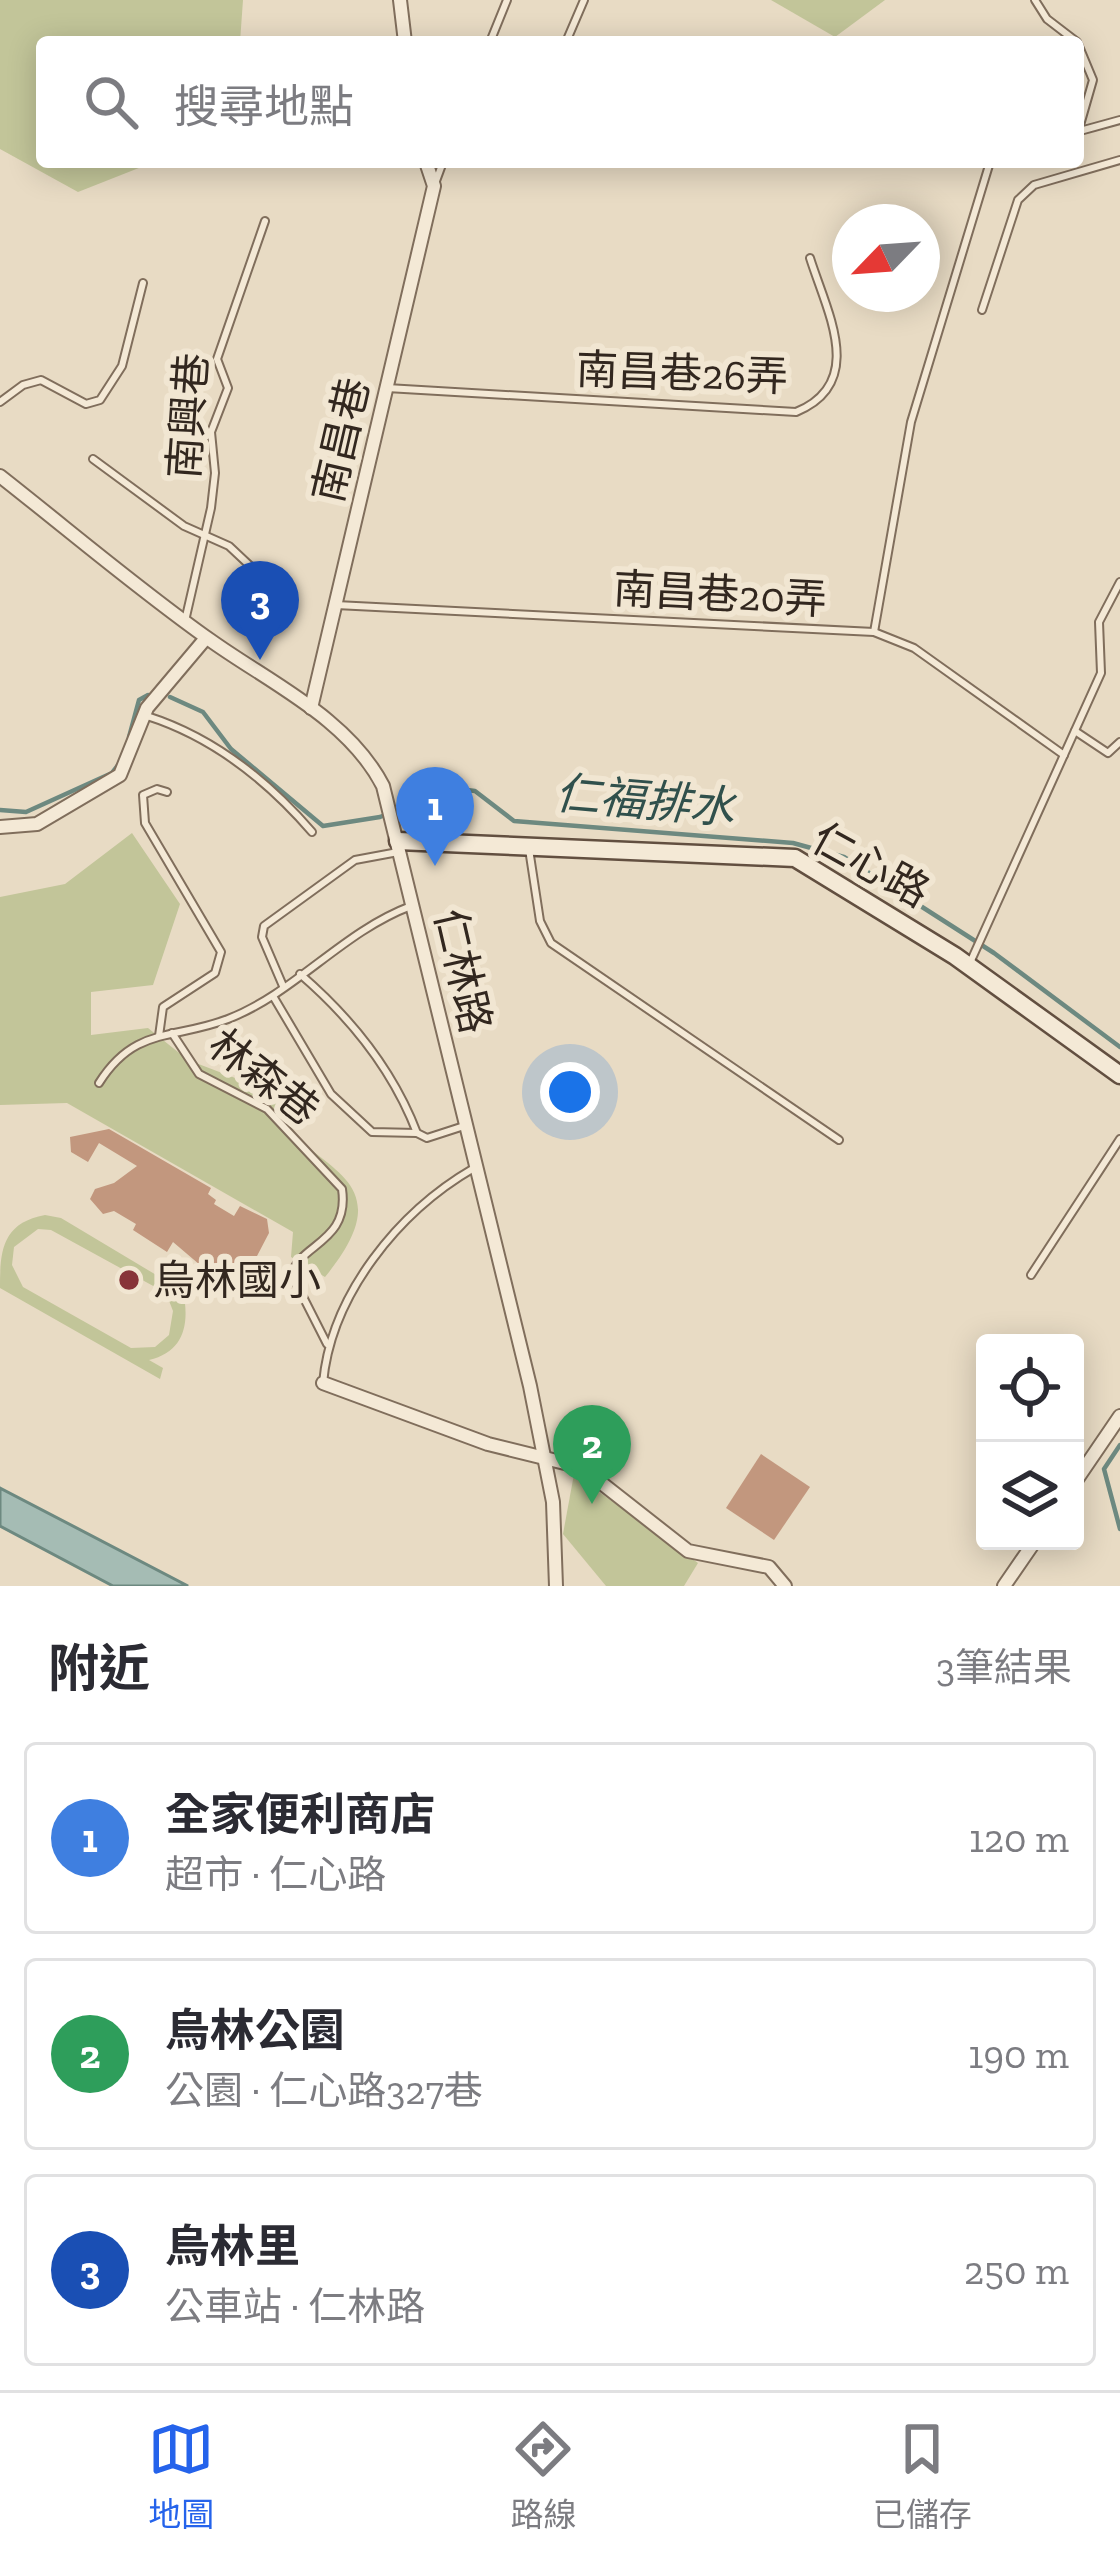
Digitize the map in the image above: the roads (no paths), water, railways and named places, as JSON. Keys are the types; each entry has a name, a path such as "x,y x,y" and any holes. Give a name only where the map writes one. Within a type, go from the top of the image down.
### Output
{"street":[{"path":"400,0 404,36"},
{"path":"428,168 434,186"},
{"name":"南昌巷","path":"311,709 434,186"},
{"name":"仁林路","path":"0,476 206,638 311,709 371,763 398,839 543,1454 553,1502 556,1586"},
{"path":"0,826 37,824 120,775 143,715 206,638"},
{"name":"仁心路","path":"398,839 796,858 973,958 1120,1076"},
{"path":"323,1383 488,1444 581,1467 688,1551 770,1567 785,1586"},
{"path":"1084,1469 1120,1416"},
{"path":"1004,1586 1029,1550"}],"lane":[{"path":"492,36 507,0"},
{"path":"569,36 584,0"},
{"path":"1036,0 1047,19 1068,36"},
{"path":"1084,58 1094,80 1084,115"},
{"path":"1084,131 1120,120"},
{"path":"982,310 1018,200 1034,185 1120,160"},
{"name":"南昌巷","path":"434,186 441,168"},
{"path":"874,632 910,422 988,168"},
{"name":"南興巷","path":"185,621 215,472 211,432 229,379 217,359 265,221"},
{"name":"南昌巷26弄","path":"387,388 796,412 825,396 836,382 839,362 809,258"},
{"name":"南興巷","path":"0,402 23,385 41,380 86,404 100,400 122,366 143,283"},
{"path":"93,458 184,526 229,546 263,578"},
{"path":"973,958 1101,673 1099,622 1120,582"},
{"name":"南昌巷20弄","path":"336,605 874,632 914,648 1064,755"},
{"path":"143,715 184,728 223,751 312,832"},
{"path":"1075,731 1108,753 1120,742"},
{"name":"林森巷","path":"160,1036 163,1007 214,973 221,952 145,823 143,795 167,792"},
{"name":"林森巷","path":"283,986 262,937 264,926 356,860 398,839"},
{"path":"529,845 540,921 551,943 839,1140"},
{"name":"林森巷","path":"99,1082 128,1047 227,1019 273,995 382,916 414,905"},
{"name":"林森巷","path":"300,974 352,1024 404,1101 417,1133"},
{"name":"林森巷","path":"273,995 342,1106 372,1132 417,1133 427,1138 464,1126"},
{"name":"林森巷","path":"172,1033 200,1074 267,1108 342,1189 339,1216 326,1241 300,1256 292,1275 327,1344"},
{"path":"1031,1275 1120,1139"},
{"path":"323,1383 327,1344 358,1277 431,1198 477,1166"}],"water":[{"path":"0,1488 188,1586 113,1586 0,1526"}],"waterway":[{"name":"仁福排水","path":"129,737 139,700 148,695"},
{"name":"仁福排水","path":"170,697 203,712 231,749 323,826 380,817 451,788 475,791 514,821 793,843 844,857 994,953 1120,1047"},
{"name":"仁福排水","path":"0,810 26,812 112,773 119,764"},
{"name":"仁福排水","path":"1120,1445 1104,1469 1120,1529"}],"place":[{"name":"烏林里","path":"260,660"},
{"name":"全家便利商店","path":"435,866"},
{"name":"烏林國小","path":"129,1280"},
{"name":"烏林公園","path":"592,1504"}]}
